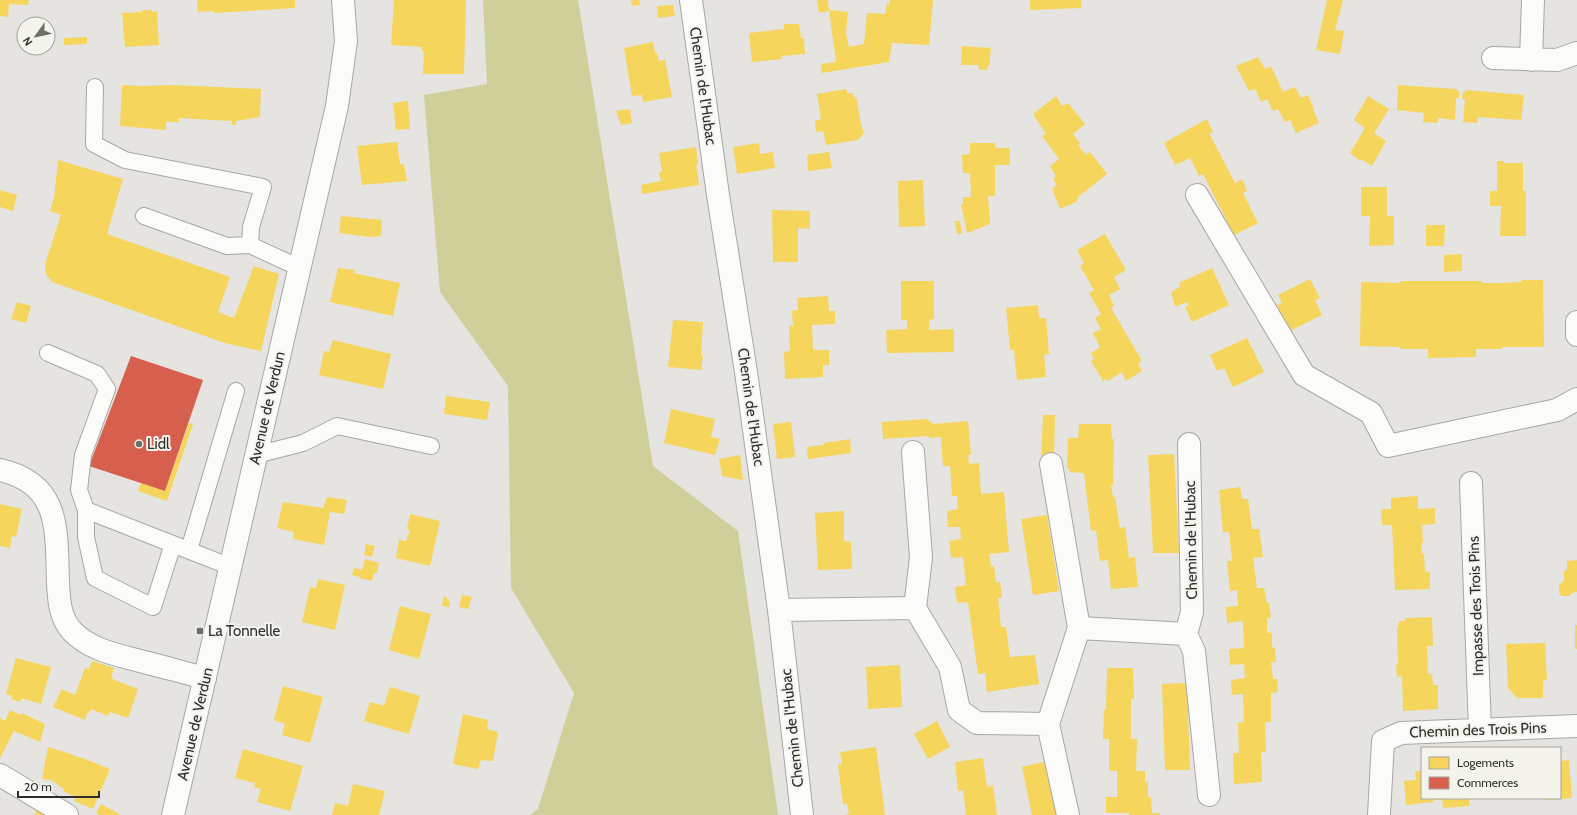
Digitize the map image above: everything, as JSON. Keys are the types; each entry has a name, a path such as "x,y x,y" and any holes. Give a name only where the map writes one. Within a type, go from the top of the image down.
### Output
{"street":[{"name":"Avenue de Verdun","path":"174,815 337,106 346,41 343,0"},
{"name":"Chemin de l'Hubac","path":"691,0 718,195 746,372 779,610 802,815"},
{"path":"1531,60 1533,0"},
{"path":"1493,58 1557,60 1577,53"},
{"path":"1196,195 1304,375 1371,413 1388,446 1557,410 1577,399"},
{"path":"1577,322 1577,335"},
{"name":"Chemin de l'Hubac","path":"1186,634 1192,612 1189,444"},
{"path":"912,452 921,557 915,608 950,667 959,710 977,723 1048,724"},
{"path":"1051,464 1079,628 1048,724 1068,815"},
{"path":"0,470 14,473 27,479 39,490 52,510 56,540 59,601 65,620 72,631 87,643 103,651 205,678"},
{"name":"Impasse des Trois Pins","path":"1471,483 1480,730"},
{"path":"779,610 915,608"},
{"path":"1079,628 1186,634 1194,652 1209,795"},
{"name":"Chemin des Trois Pins","path":"1379,815 1383,741 1401,733 1577,726"},
{"path":"0,775 67,815"}],"lane":[{"path":"95,87 94,144 125,160 263,187 251,227 250,246"},
{"path":"144,216 227,246 250,246 300,268"},
{"path":"48,353 97,374 107,389 83,455 79,490 86,510 86,537 95,578 152,607 173,544"},
{"path":"189,550 236,392"},
{"path":"256,456 303,443 337,426 432,446"},
{"path":"86,510 231,566"}],"green space":[{"path":"483,0 578,0 653,466 738,531 778,815 530,815 538,809 574,693 511,588 508,386 440,292 424,95 487,84"}],"building: Logements":[{"path":"0,0 29,0 28,5 9,4 8,17 0,16"},
{"path":"197,0 295,0 295,8 214,13 214,11 198,12"},
{"path":"394,0 466,0 464,74 423,74 424,51 422,51 422,47 391,45"},
{"path":"631,0 639,0 640,5 632,6"},
{"path":"817,0 828,0 829,11 819,13"},
{"path":"890,0 933,0 929,45 892,43 889,62 822,73 821,64 836,62 829,10 848,12 846,33 849,47 864,44 867,13 885,14 887,4 889,4"},
{"path":"1030,0 1081,0 1081,8 1030,10"},
{"path":"1327,0 1343,0 1335,30 1344,31 1340,54 1316,50"},
{"path":"673,5 675,16 658,18 657,6"},
{"path":"142,10 152,10 152,12 157,11 159,45 125,47 122,13 142,12"},
{"path":"784,24 799,24 801,38 804,38 805,54 782,56 782,59 752,62 749,33 784,29"},
{"path":"87,37 87,44 64,45 64,38"},
{"path":"653,42 655,53 657,53 659,61 665,60 672,97 643,102 642,95 632,96 624,48"},
{"path":"962,46 991,48 989,66 987,70 978,69 979,65 961,65"},
{"path":"1258,57 1265,69 1271,66 1283,92 1295,87 1301,98 1308,95 1319,123 1296,133 1290,120 1285,122 1278,109 1273,111 1267,99 1261,102 1255,89 1249,91 1236,66"},
{"path":"122,85 171,85 261,89 260,117 236,121 236,125 232,125 232,121 179,118 179,122 166,122 166,130 120,126"},
{"path":"1398,85 1456,89 1459,92 1459,98 1456,98 1455,120 1438,118 1438,123 1423,122 1424,113 1397,110"},
{"path":"846,89 847,93 852,93 857,100 861,125 864,133 858,140 826,145 823,131 816,132 815,121 821,119 817,94"},
{"path":"1466,90 1524,95 1521,120 1478,117 1478,123 1463,122 1465,99 1462,99 1463,92"},
{"path":"1056,96 1062,106 1068,103 1085,124 1073,134 1080,143 1078,145 1086,155 1090,152 1107,174 1077,198 1078,201 1060,209 1052,189 1057,185 1053,179 1056,176 1050,166 1059,159 1042,136 1046,134 1033,114"},
{"path":"1368,96 1389,109 1374,133 1386,141 1372,166 1361,159 1360,161 1350,153 1365,128 1354,120"},
{"path":"408,101 410,129 396,130 393,103"},
{"path":"630,109 632,123 621,125 616,111"},
{"path":"1207,119 1213,132 1209,133 1235,183 1242,179 1247,191 1243,193 1258,223 1234,235 1203,174 1199,176 1190,158 1175,165 1164,143"},
{"path":"397,142 400,164 404,164 407,181 362,185 357,146"},
{"path":"759,143 760,154 773,152 775,168 737,174 733,147"},
{"path":"970,143 995,143 995,148 1010,148 1010,165 995,165 995,196 988,196 990,224 967,233 961,204 963,204 963,197 971,197 970,173 963,173 962,155 970,154"},
{"path":"696,147 698,164 696,165 699,185 642,194 641,185 661,181 659,173 662,171 659,153"},
{"path":"829,152 832,168 808,171 807,155"},
{"path":"58,160 123,179 107,234 230,277 218,312 234,318 254,266 279,274 261,351 225,343 52,282 46,274 45,264 61,215 50,211 54,198"},
{"path":"1497,161 1504,161 1504,163 1523,163 1523,191 1526,191 1526,236 1500,236 1501,206 1490,206 1490,191 1497,191"},
{"path":"923,180 925,226 899,227 898,181"},
{"path":"1361,187 1387,187 1387,216 1394,216 1394,245 1369,246 1370,216 1361,216"},
{"path":"0,190 17,195 13,211 0,207"},
{"path":"772,210 810,211 810,229 798,228 798,262 773,262"},
{"path":"341,216 382,220 381,236 370,237 339,233"},
{"path":"955,221 960,221 962,234 957,234"},
{"path":"1426,225 1445,225 1444,246 1426,246"},
{"path":"1105,234 1126,270 1114,277 1120,289 1109,295 1114,306 1111,308 1142,361 1138,363 1142,371 1126,381 1122,372 1108,381 1106,379 1103,381 1091,361 1094,359 1091,353 1100,347 1093,333 1101,329 1095,318 1101,314 1089,293 1094,290 1080,266 1084,263 1077,250"},
{"path":"1462,254 1462,271 1444,272 1444,255"},
{"path":"338,268 355,270 354,273 400,283 393,316 330,302"},
{"path":"1212,268 1229,305 1192,322 1185,307 1189,305 1187,302 1175,307 1171,292 1180,287 1179,283"},
{"path":"1310,279 1320,298 1315,300 1322,315 1290,331 1277,305 1282,303 1278,295"},
{"path":"1522,280 1543,280 1544,347 1502,347 1502,349 1476,349 1476,357 1428,358 1428,349 1360,346 1361,282 1400,283 1401,281 1482,281 1482,283 1502,283 1522,282"},
{"path":"901,281 934,281 934,319 929,320 929,330 954,329 954,352 887,353 886,330 907,329 907,320 901,320"},
{"path":"828,296 829,311 835,311 835,324 812,325 813,350 829,350 829,365 823,365 823,377 785,379 784,352 790,351 789,326 793,326 792,311 798,310 797,298"},
{"path":"17,302 31,306 26,323 11,319"},
{"path":"1038,305 1039,318 1046,318 1049,354 1044,355 1046,377 1017,380 1014,350 1010,350 1006,308"},
{"path":"673,320 703,322 701,355 703,356 701,370 668,367"},
{"path":"1247,338 1264,372 1233,387 1224,368 1217,371 1210,355"},
{"path":"333,340 391,354 383,389 319,375 324,351 329,352"},
{"path":"446,396 490,402 487,420 444,414"},
{"path":"671,409 715,419 711,437 720,439 715,455 664,443"},
{"path":"1043,415 1055,415 1054,461 1041,460"},
{"path":"927,419 933,424 968,421 971,454 968,455 969,464 979,463 981,494 1004,492 1009,552 989,554 991,566 994,566 996,582 1000,582 1002,598 998,598 1001,627 1006,627 1010,657 1035,655 1039,684 987,692 985,673 978,674 968,602 957,603 955,587 966,585 963,557 951,558 949,541 961,539 960,527 948,527 947,511 958,509 957,496 952,496 950,466 943,466 941,437 930,438 928,436 883,439 882,422"},
{"path":"791,422 795,457 777,459 773,424"},
{"path":"189,423 193,424 167,501 138,491 141,483 165,491"},
{"path":"1079,424 1111,424 1112,439 1114,439 1113,485 1111,485 1113,497 1115,497 1120,528 1125,527 1129,558 1135,557 1138,587 1111,589 1108,560 1100,561 1096,530 1091,531 1084,473 1069,472 1069,468 1067,469 1068,438 1078,438"},
{"path":"850,439 851,453 808,459 807,447"},
{"path":"1174,454 1179,553 1153,553 1148,455"},
{"path":"740,455 743,480 722,476 719,459"},
{"path":"1240,487 1242,499 1248,499 1252,529 1259,529 1263,557 1253,558 1257,588 1264,588 1267,603 1269,603 1271,618 1267,618 1267,632 1272,633 1272,647 1275,648 1276,662 1271,662 1273,679 1277,679 1278,692 1271,693 1271,722 1265,722 1266,752 1261,752 1262,782 1234,784 1233,753 1239,753 1238,723 1244,722 1243,694 1232,695 1231,680 1245,678 1244,664 1230,665 1229,649 1244,648 1243,621 1227,623 1226,607 1238,606 1237,590 1230,591 1227,561 1232,561 1229,532 1223,532 1219,490"},
{"path":"1418,496 1418,509 1435,508 1435,524 1422,525 1422,554 1424,553 1425,572 1430,572 1430,589 1395,590 1392,525 1382,525 1381,509 1391,509 1391,498"},
{"path":"327,497 347,500 344,514 330,512 324,545 293,539 294,532 277,528 283,502 323,508"},
{"path":"0,504 22,509 16,537 12,536 10,548 0,546"},
{"path":"844,511 844,541 851,542 852,569 818,570 815,513"},
{"path":"410,514 440,521 430,566 396,558 399,540 406,541 410,530 407,529"},
{"path":"1047,515 1059,591 1033,595 1021,519"},
{"path":"366,544 375,546 372,557 364,555"},
{"path":"365,559 379,563 377,573 374,573 372,581 352,575 354,568 362,570"},
{"path":"1577,560 1577,592 1572,593 1569,596 1562,596 1559,593 1559,585 1564,581 1564,571 1567,570 1567,561"},
{"path":"318,579 345,585 335,630 302,622 310,587 316,588"},
{"path":"462,595 472,597 468,609 459,607"},
{"path":"444,596 449,600 450,607 442,606"},
{"path":"400,606 431,614 419,659 389,650"},
{"path":"1432,617 1433,646 1427,646 1428,674 1432,674 1433,685 1438,685 1438,709 1403,711 1402,676 1397,677 1396,665 1398,665 1397,631 1399,621 1405,621 1406,618"},
{"path":"1575,625 1577,625 1577,649 1575,649"},
{"path":"1545,643 1547,680 1543,681 1543,698 1517,698 1508,688 1506,644"},
{"path":"16,658 51,667 41,704 21,698 21,702 11,699 12,696 6,694"},
{"path":"92,661 114,668 111,677 113,677 112,679 138,689 128,718 110,712 108,716 91,709 89,713 87,713 85,720 53,707 62,689 75,695 85,668 89,669"},
{"path":"900,665 902,707 868,709 866,667"},
{"path":"1107,668 1133,668 1134,699 1131,699 1131,739 1137,739 1136,771 1145,771 1145,782 1148,782 1148,797 1151,797 1152,813 1160,813 1160,815 1106,813 1106,797 1117,797 1117,771 1109,771 1109,739 1103,739 1104,710 1106,709"},
{"path":"1187,683 1190,770 1165,770 1162,684"},
{"path":"283,686 323,697 310,743 282,735 285,724 274,720"},
{"path":"390,687 420,696 409,734 364,721 370,702 384,706"},
{"path":"10,710 21,715 22,713 45,724 40,742 14,731 0,758 0,718 5,721"},
{"path":"463,714 488,720 487,729 498,732 493,761 481,760 478,769 453,764"},
{"path":"937,721 950,747 928,759 914,734"},
{"path":"48,747 80,757 110,769 93,809 74,801 76,797 63,791 64,789 51,780 42,779"},
{"path":"876,747 885,815 845,815 849,814 847,804 843,804 838,765 842,764 840,752"},
{"path":"243,749 303,766 290,811 257,802 261,789 254,787 255,783 235,778"},
{"path":"983,758 987,787 993,786 997,815 966,815 963,790 958,791 955,762"},
{"path":"1569,760 1572,798 1561,799 1561,761"},
{"path":"1047,761 1058,815 1032,815 1022,767"},
{"path":"1415,771 1421,771 1421,799 1441,799 1433,800 1433,802 1406,805 1404,781 1416,780"},
{"path":"353,784 385,791 379,815 332,815 335,803 348,806"},
{"path":"1442,799 1469,799 1469,806 1443,808"},
{"path":"101,804 121,815 100,815 96,813"},
{"path":"36,809 46,815 35,815"}],"building: Commerces":[{"name":"Lidl","path":"131,356 203,380 165,491 89,466"}],"place":[{"name":"Lidl","path":"139,444"},
{"name":"La Tonnelle","path":"200,631"}]}
